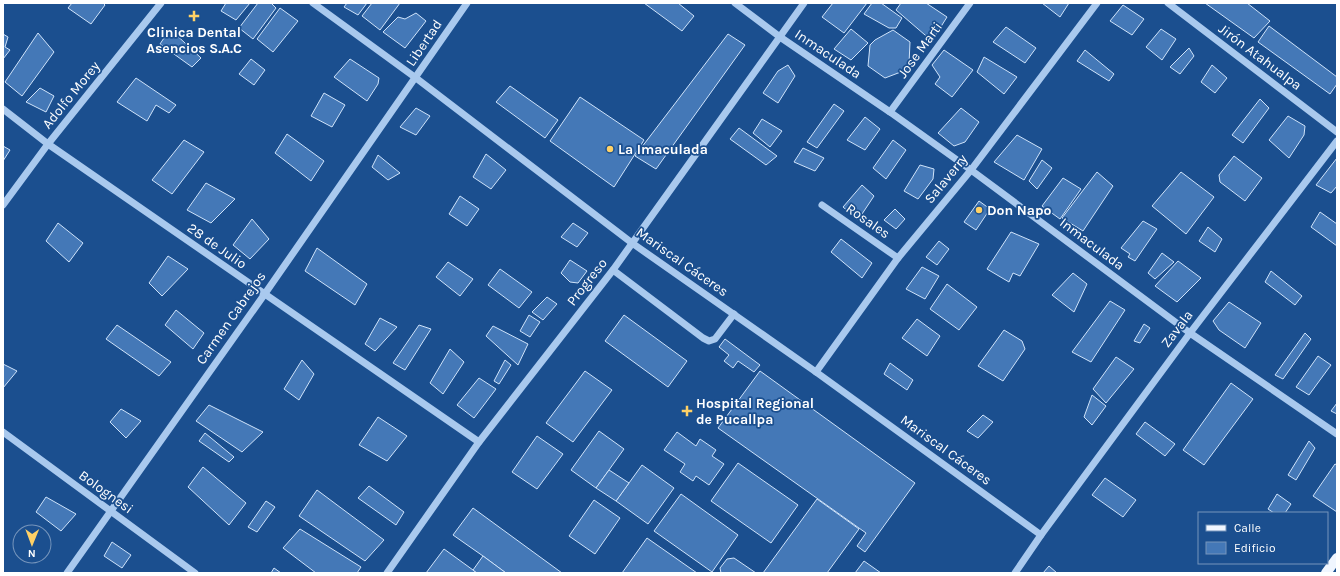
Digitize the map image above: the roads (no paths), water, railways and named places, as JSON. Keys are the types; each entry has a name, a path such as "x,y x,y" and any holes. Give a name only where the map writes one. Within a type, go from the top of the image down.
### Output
{"main road":[{"path":"1326,573 1337,558"}],"street":[{"name":"Adolfo Morey","path":"3,205 48,144 161,3"},
{"name":"Mariscal Cáceres","path":"313,3 416,78 632,243 816,372 1041,535"},
{"name":"Libertad","path":"416,78 467,3"},
{"name":"Inmaculada","path":"734,3 780,37 890,112 971,170 1190,333 1337,434"},
{"name":"Progreso","path":"387,573 479,442 613,270 804,3"},
{"name":"Jose Marti","path":"890,112 970,3"},
{"name":"Salaverry","path":"816,372 898,258 971,170 1097,3"},
{"name":"Jirón Atahualpa","path":"1168,3 1337,132"},
{"name":"Carmen Cabrejos","path":"67,573 416,78"},
{"name":"28 de Julio","path":"3,109 48,144 264,295 479,442"},
{"name":"Zavala","path":"1015,573 1041,535 1190,333 1337,141"},
{"name":"Rosales","path":"822,204 898,258"},
{"path":"613,270 709,341 715,339 734,314"},
{"name":"Bolognesi","path":"3,432 195,573"}],"place":[{"name":"Clinica Dental Asencios S.A.C","path":"194,16"},
{"name":"La Imaculada","path":"610,149"},
{"name":"Don Napo","path":"979,210"},
{"name":"Hospital Regional de Pucallpa","path":"687,411"}]}
